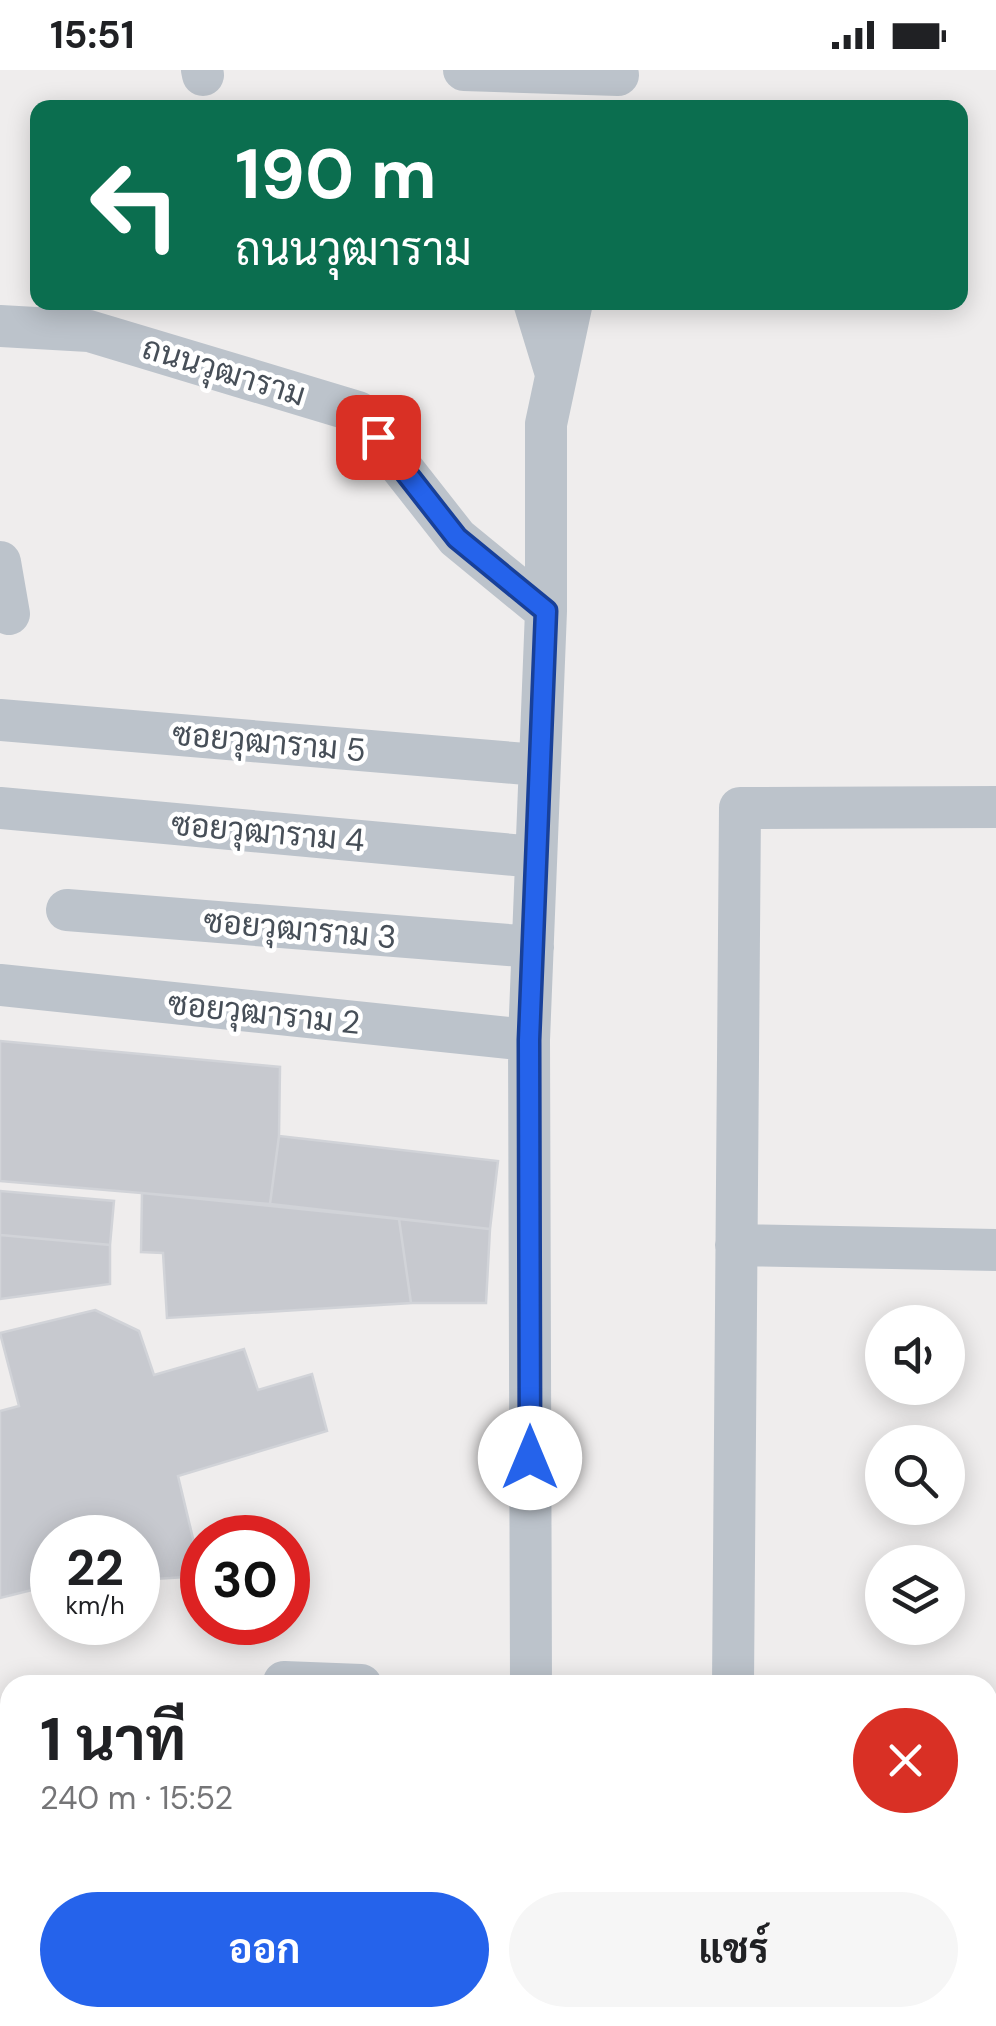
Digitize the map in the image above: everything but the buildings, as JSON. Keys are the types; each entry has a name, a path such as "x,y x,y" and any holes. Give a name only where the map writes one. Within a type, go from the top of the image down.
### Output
{"street":[{"path":"472,100 463,70 616,84"},
{"path":"536,310 556,376"},
{"path":"531,1675 529,1040 546,611 546,424 570,310"},
{"name":"ถนนวุฒาราม","path":"0,326 89,331 358,412 457,538 546,611"},
{"path":"0,562 9,614"},
{"name":"ซอยวุฒาราม 5","path":"0,720 538,765"},
{"path":"732,1675 740,808 996,807"},
{"name":"ซอยวุฒาราม 4","path":"0,808 536,857"},
{"name":"ซอยวุฒาราม 3","path":"67,910 533,947"},
{"name":"ซอยวุฒาราม 2","path":"0,985 529,1040"},
{"path":"736,1245 996,1250"}],"route":[{"path":"378,437 457,538 546,611 529,1040 530,1458"}]}
